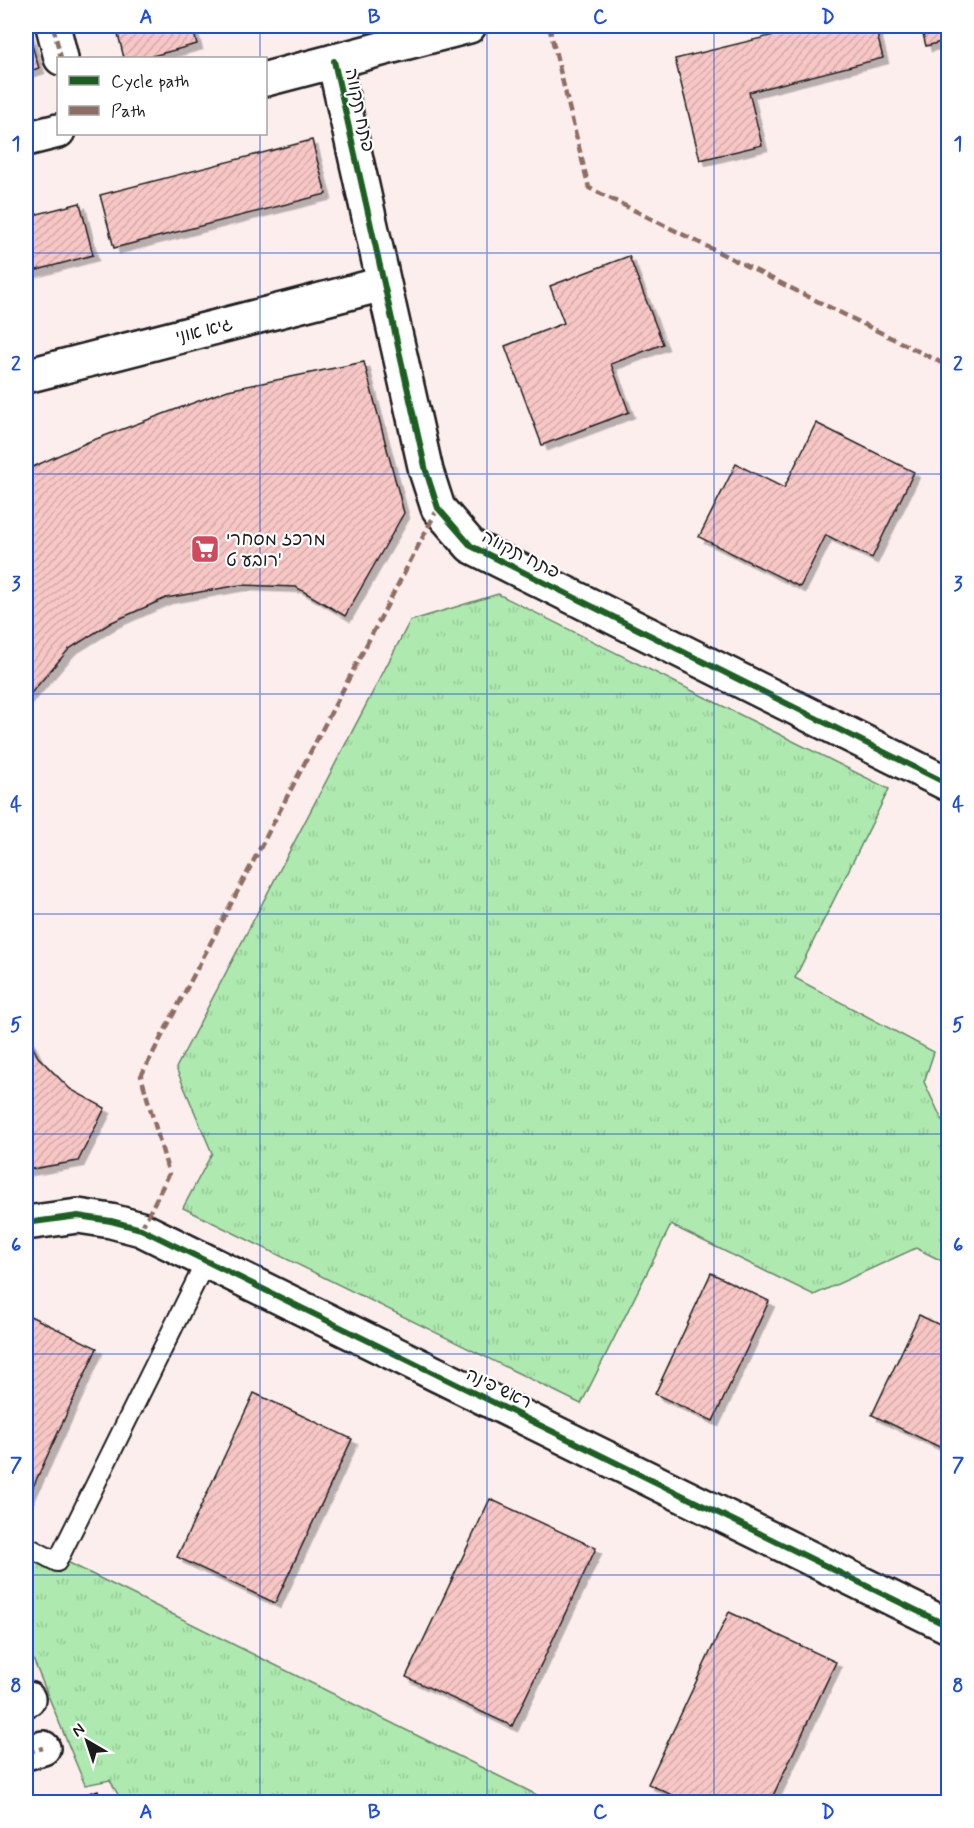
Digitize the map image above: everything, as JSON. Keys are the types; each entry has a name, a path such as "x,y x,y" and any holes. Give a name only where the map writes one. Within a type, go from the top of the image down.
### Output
{"street":[{"path":"53,26 62,57"},
{"path":"267,78 469,26"},
{"name":"פתח תקווה","path":"334,61 426,471 438,508 471,546 948,784"},
{"path":"26,139 57,130"},
{"name":"גיא אוני","path":"26,376 383,284"},
{"name":"ראש פינה","path":"26,1223 78,1216 141,1229 948,1626"}],"lane":[{"path":"26,1546 57,1562 206,1261"}],"green space":[{"path":"498,594 889,789 795,978 934,1052 924,1082 948,1129 948,1264 916,1248 814,1295 671,1225 581,1404 183,1208 212,1153 176,1068 410,621"},
{"path":"27,1542 551,1802 122,1802 110,1780 85,1785 26,1642"}],"building":[{"path":"26,26 39,68 26,72"},
{"path":"116,26 192,26 197,44 149,57 124,57"},
{"path":"811,26 875,26 883,58 749,92 762,145 700,160 675,59"},
{"path":"921,26 948,26 948,40 926,46"},
{"path":"312,140 326,194 114,248 100,195"},
{"path":"80,203 93,255 26,273 26,217"},
{"path":"629,256 663,344 611,364 629,412 542,445 505,346 564,323 550,286"},
{"name":"מרכז מסחרי רובע ט'","path":"364,362 404,513 345,616 296,587 240,585 166,598 112,622 69,649 26,699 26,470 88,442 228,390"},
{"path":"816,423 914,472 872,558 826,535 800,587 699,537 736,464 784,488"},
{"path":"26,1034 38,1057 70,1089 105,1108 78,1161 26,1170"},
{"path":"711,1273 769,1301 713,1421 655,1394"},
{"path":"26,1314 97,1348 26,1502"},
{"path":"919,1315 948,1329 948,1451 872,1415"},
{"path":"254,1393 352,1439 275,1603 177,1557"},
{"path":"490,1499 596,1548 512,1726 406,1677"},
{"path":"729,1612 836,1662 770,1802 687,1802 648,1784"},
{"path":"948,1789 948,1802 942,1802"},
{"path":"98,1790 102,1802 64,1802"}],"marked path":[{"path":"53,26 61,57"},
{"path":"549,26 589,188 948,366"},
{"path":"141,1229 169,1174 141,1076 438,508"},
{"path":"26,1753 43,1748"}],"cycle path":[{"path":"334,61 426,471 438,508 471,546 948,784"},
{"path":"26,1223 78,1216 141,1229 948,1626"}],"place":[{"name":"מרכז מסחרי רובע ט'","path":"205,549"}]}
